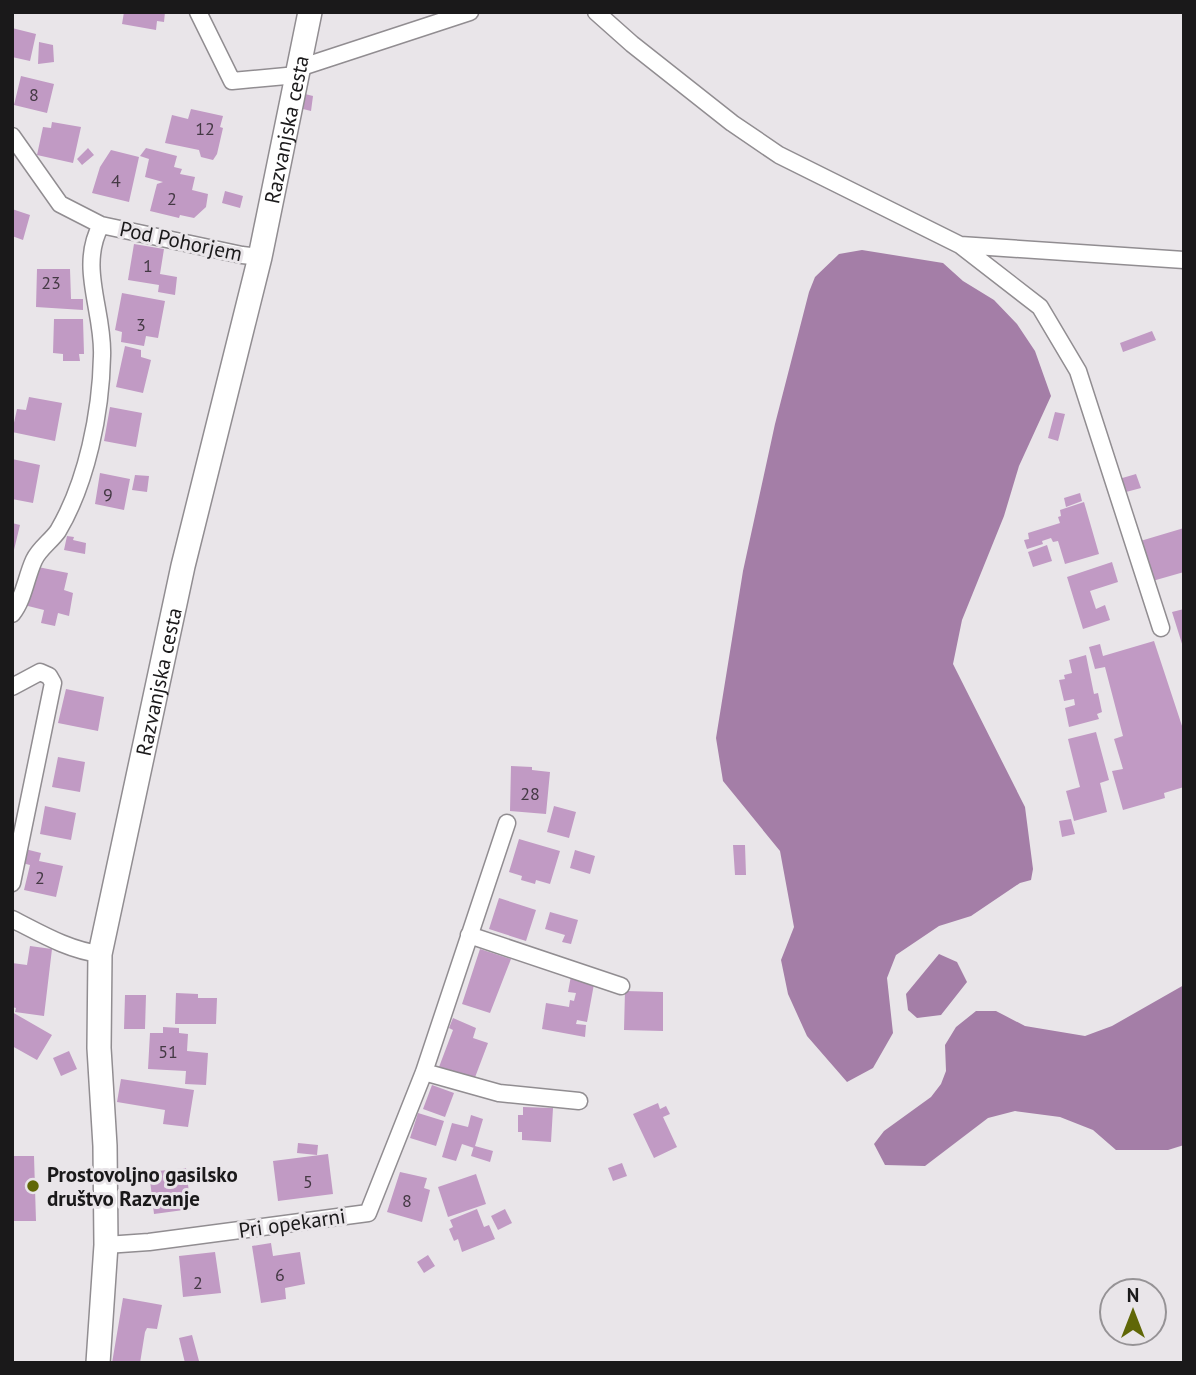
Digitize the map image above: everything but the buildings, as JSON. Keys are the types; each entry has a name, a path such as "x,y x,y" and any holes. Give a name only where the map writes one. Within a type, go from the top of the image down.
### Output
{"street":[{"path":"198,12 232,81 298,71 470,12"},
{"name":"Razvanjska cesta","path":"98,1363 106,1245 105,1146 99,1048 100,954 183,566 260,257 310,12"},
{"path":"596,12 732,123 779,155 960,245 1040,307 1078,371 1161,628"},
{"name":"Pod Pohorjem","path":"12,136 60,204 101,225 260,257"},
{"name":"Pod Pohorjem","path":"12,614 35,557 57,531 89,454 103,353 92,272 93,240 101,225"},
{"path":"960,245 1184,260"},
{"path":"12,687 40,672 49,676 53,683 12,883"},
{"name":"Pri opekarni","path":"106,1245 149,1242 368,1213 424,1072 507,822"},
{"path":"12,919 47,937 100,954"},
{"path":"469,935 621,986"},
{"path":"424,1072 499,1093 579,1101"}],"shaded area":[{"path":"862,250 943,263 963,281 994,300 1017,324 1035,351 1051,396 1019,466 1004,516 962,620 953,664 1025,807 1033,869 1031,880 1020,883 971,916 939,926 896,955 887,978 893,1033 873,1068 847,1082 807,1036 788,994 781,960 794,927 780,851 723,781 716,738 743,571 775,424 809,292 815,277 839,254"},
{"path":"939,954 957,962 967,982 941,1015 917,1018 908,1010 906,994"},
{"path":"1184,985 1184,1145 1168,1150 1116,1150 1093,1130 1060,1117 1015,1111 988,1118 925,1166 885,1165 874,1144 884,1131 931,1097 941,1084 946,1071 945,1045 956,1027 976,1011 996,1011 1025,1026 1085,1036 1112,1026"}],"place":[{"name":"Prostovoljno gasilsko društvo Razvanje","path":"33,1186"}]}
